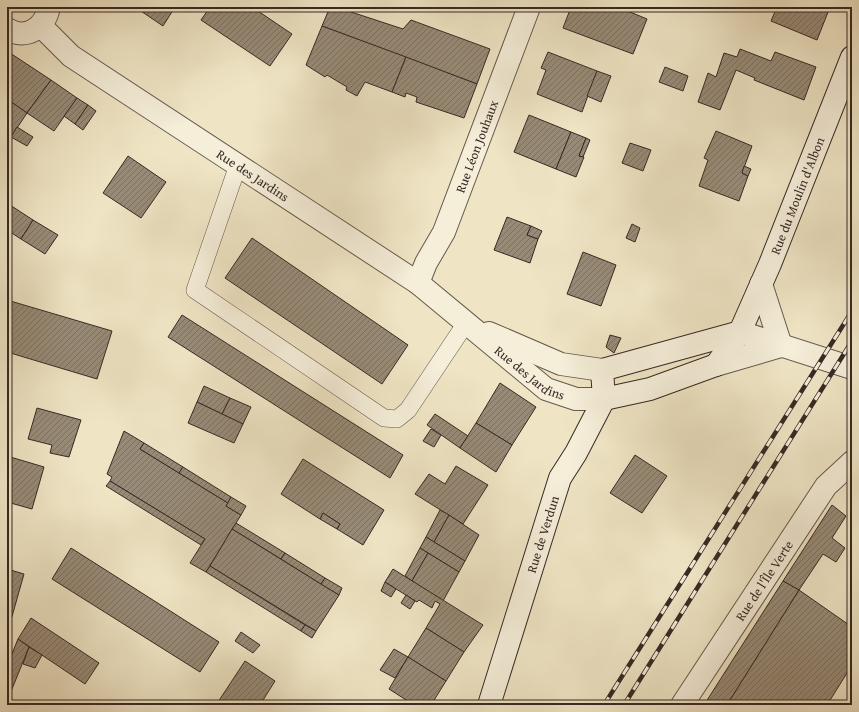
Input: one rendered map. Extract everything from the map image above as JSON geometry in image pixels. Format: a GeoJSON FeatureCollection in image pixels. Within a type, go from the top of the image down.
{"type":"FeatureCollection","features":[{"type":"Feature","properties":{"kind":"street","name":"Rue Léon Jouhaux"},"geometry":{"type":"LineString","coordinates":[[418,283],[426,263],[444,232],[529,7]]}},
{"type":"Feature","properties":{"kind":"street","name":"Rue des Jardins"},"geometry":{"type":"LineString","coordinates":[[45,16],[71,56],[418,283],[546,389],[576,398],[604,400]]}},
{"type":"Feature","properties":{"kind":"street"},"geometry":{"type":"LineString","coordinates":[[7,29],[11,32],[22,34],[32,32],[45,16]]}},
{"type":"Feature","properties":{"kind":"street","name":"Rue du Moulin d'Albon"},"geometry":{"type":"LineString","coordinates":[[716,365],[740,332],[761,284],[852,58]]}},
{"type":"Feature","properties":{"kind":"street"},"geometry":{"type":"LineString","coordinates":[[761,284],[780,346]]}},
{"type":"Feature","properties":{"kind":"street","name":"Rue des Jardins"},"geometry":{"type":"LineString","coordinates":[[466,323],[561,364],[602,370]]}},
{"type":"Feature","properties":{"kind":"street"},"geometry":{"type":"LineString","coordinates":[[780,346],[716,365],[650,389],[604,400],[602,370],[740,332],[852,368]]}},
{"type":"Feature","properties":{"kind":"street","name":"Rue de Verdun"},"geometry":{"type":"LineString","coordinates":[[490,705],[560,478],[576,453],[604,400]]}},
{"type":"Feature","properties":{"kind":"street","name":"Rue de l'Île Verte"},"geometry":{"type":"LineString","coordinates":[[682,705],[826,486],[852,462]]}},
{"type":"Feature","properties":{"kind":"lane"},"geometry":{"type":"LineString","coordinates":[[238,165],[194,290],[384,418],[397,419],[408,410],[466,323]]}},
{"type":"Feature","properties":{"kind":"building"},"geometry":{"type":"Polygon","coordinates":[[[135,7],[175,7],[163,26],[135,7]]]}},
{"type":"Feature","properties":{"kind":"building"},"geometry":{"type":"Polygon","coordinates":[[[210,7],[252,7],[292,34],[270,66],[201,20],[210,7]]]}},
{"type":"Feature","properties":{"kind":"building"},"geometry":{"type":"Polygon","coordinates":[[[330,7],[336,7],[403,29],[411,20],[490,49],[477,84],[322,26],[330,7]]]}},
{"type":"Feature","properties":{"kind":"building"},"geometry":{"type":"Polygon","coordinates":[[[571,7],[618,7],[647,19],[633,54],[563,28],[571,7]]]}},
{"type":"Feature","properties":{"kind":"building"},"geometry":{"type":"Polygon","coordinates":[[[777,7],[830,7],[817,40],[771,21],[777,7]]]}},
{"type":"Feature","properties":{"kind":"building"},"geometry":{"type":"Polygon","coordinates":[[[322,26],[406,57],[392,92],[365,82],[357,96],[346,90],[347,87],[327,75],[325,77],[306,65],[322,26]]]}},
{"type":"Feature","properties":{"kind":"building"},"geometry":{"type":"Polygon","coordinates":[[[740,49],[771,61],[775,52],[816,67],[804,100],[754,80],[755,78],[736,70],[720,110],[698,102],[708,73],[716,77],[724,53],[737,57],[740,49]]]}},
{"type":"Feature","properties":{"kind":"building"},"geometry":{"type":"Polygon","coordinates":[[[7,51],[51,80],[27,113],[7,99],[7,51]]]}},
{"type":"Feature","properties":{"kind":"building"},"geometry":{"type":"Polygon","coordinates":[[[548,52],[597,71],[582,112],[537,94],[546,70],[541,68],[548,52]]]}},
{"type":"Feature","properties":{"kind":"building"},"geometry":{"type":"Polygon","coordinates":[[[406,57],[477,84],[464,118],[416,102],[417,97],[406,93],[405,97],[392,92],[406,57]]]}},
{"type":"Feature","properties":{"kind":"building"},"geometry":{"type":"Polygon","coordinates":[[[665,67],[688,76],[683,91],[659,82],[665,67]]]}},
{"type":"Feature","properties":{"kind":"building"},"geometry":{"type":"Polygon","coordinates":[[[597,71],[611,76],[601,102],[587,96],[597,71]]]}},
{"type":"Feature","properties":{"kind":"building"},"geometry":{"type":"Polygon","coordinates":[[[51,80],[77,98],[54,131],[27,113],[51,80]]]}},
{"type":"Feature","properties":{"kind":"building"},"geometry":{"type":"Polygon","coordinates":[[[77,98],[88,105],[75,124],[64,116],[77,98]]]}},
{"type":"Feature","properties":{"kind":"building"},"geometry":{"type":"Polygon","coordinates":[[[7,99],[27,113],[11,137],[7,134],[7,99]]]}},
{"type":"Feature","properties":{"kind":"building"},"geometry":{"type":"Polygon","coordinates":[[[88,105],[96,111],[83,130],[75,124],[88,105]]]}},
{"type":"Feature","properties":{"kind":"building"},"geometry":{"type":"Polygon","coordinates":[[[529,115],[571,132],[556,169],[514,152],[529,115]]]}},
{"type":"Feature","properties":{"kind":"building"},"geometry":{"type":"Polygon","coordinates":[[[17,127],[33,137],[27,146],[11,137],[17,127]]]}},
{"type":"Feature","properties":{"kind":"building"},"geometry":{"type":"Polygon","coordinates":[[[716,131],[752,146],[742,173],[748,176],[739,201],[699,186],[708,160],[704,158],[716,131]]]}},
{"type":"Feature","properties":{"kind":"building"},"geometry":{"type":"Polygon","coordinates":[[[571,132],[586,138],[579,156],[584,157],[576,177],[556,169],[571,132]]]}},
{"type":"Feature","properties":{"kind":"building"},"geometry":{"type":"Polygon","coordinates":[[[586,138],[590,140],[583,157],[579,156],[586,138]]]}},
{"type":"Feature","properties":{"kind":"building"},"geometry":{"type":"Polygon","coordinates":[[[630,143],[651,150],[643,171],[622,163],[630,143]]]}},
{"type":"Feature","properties":{"kind":"building"},"geometry":{"type":"Polygon","coordinates":[[[128,156],[166,182],[141,218],[103,193],[128,156]]]}},
{"type":"Feature","properties":{"kind":"building"},"geometry":{"type":"Polygon","coordinates":[[[744,166],[751,169],[748,176],[742,173],[744,166]]]}},
{"type":"Feature","properties":{"kind":"building"},"geometry":{"type":"Polygon","coordinates":[[[7,203],[33,220],[21,239],[7,230],[7,203]]]}},
{"type":"Feature","properties":{"kind":"building"},"geometry":{"type":"Polygon","coordinates":[[[507,217],[531,226],[527,235],[538,239],[530,263],[494,250],[507,217]]]}},
{"type":"Feature","properties":{"kind":"building"},"geometry":{"type":"Polygon","coordinates":[[[33,220],[58,235],[45,254],[21,239],[33,220]]]}},
{"type":"Feature","properties":{"kind":"building"},"geometry":{"type":"Polygon","coordinates":[[[632,224],[640,228],[635,242],[626,238],[632,224]]]}},
{"type":"Feature","properties":{"kind":"building"},"geometry":{"type":"Polygon","coordinates":[[[531,226],[542,231],[538,239],[527,235],[531,226]]]}},
{"type":"Feature","properties":{"kind":"building"},"geometry":{"type":"Polygon","coordinates":[[[252,238],[408,345],[382,384],[225,278],[252,238]]]}},
{"type":"Feature","properties":{"kind":"building"},"geometry":{"type":"Polygon","coordinates":[[[583,252],[616,265],[601,306],[567,294],[583,252]]]}},
{"type":"Feature","properties":{"kind":"building"},"geometry":{"type":"Polygon","coordinates":[[[7,300],[112,331],[97,379],[7,352],[7,300]]]}},
{"type":"Feature","properties":{"kind":"building"},"geometry":{"type":"Polygon","coordinates":[[[182,315],[403,455],[390,478],[168,337],[182,315]]]}},
{"type":"Feature","properties":{"kind":"building"},"geometry":{"type":"Polygon","coordinates":[[[610,335],[621,338],[614,353],[606,347],[610,335]]]}},
{"type":"Feature","properties":{"kind":"building"},"geometry":{"type":"Polygon","coordinates":[[[500,383],[536,407],[512,445],[476,423],[500,383]]]}},
{"type":"Feature","properties":{"kind":"building"},"geometry":{"type":"Polygon","coordinates":[[[204,386],[230,398],[222,414],[197,402],[204,386]]]}},
{"type":"Feature","properties":{"kind":"building"},"geometry":{"type":"Polygon","coordinates":[[[230,398],[251,407],[243,424],[222,414],[230,398]]]}},
{"type":"Feature","properties":{"kind":"building"},"geometry":{"type":"Polygon","coordinates":[[[197,402],[243,424],[234,443],[188,423],[197,402]]]}},
{"type":"Feature","properties":{"kind":"building"},"geometry":{"type":"Polygon","coordinates":[[[37,408],[81,420],[69,457],[50,453],[52,445],[28,439],[37,408]]]}},
{"type":"Feature","properties":{"kind":"building"},"geometry":{"type":"Polygon","coordinates":[[[435,414],[468,436],[460,448],[427,425],[435,414]]]}},
{"type":"Feature","properties":{"kind":"building"},"geometry":{"type":"Polygon","coordinates":[[[476,423],[512,445],[496,472],[460,448],[476,423]]]}},
{"type":"Feature","properties":{"kind":"building"},"geometry":{"type":"Polygon","coordinates":[[[431,429],[441,435],[434,447],[423,441],[431,429]]]}},
{"type":"Feature","properties":{"kind":"building"},"geometry":{"type":"Polygon","coordinates":[[[124,431],[144,443],[140,449],[228,503],[226,506],[241,515],[206,572],[190,563],[205,539],[110,481],[112,477],[107,474],[124,431]]]}},
{"type":"Feature","properties":{"kind":"building"},"geometry":{"type":"Polygon","coordinates":[[[144,443],[183,467],[179,473],[140,449],[144,443]]]}},
{"type":"Feature","properties":{"kind":"building"},"geometry":{"type":"Polygon","coordinates":[[[635,455],[667,476],[642,513],[610,493],[635,455]]]}},
{"type":"Feature","properties":{"kind":"building"},"geometry":{"type":"Polygon","coordinates":[[[7,456],[44,467],[32,509],[7,502],[7,456]]]}},
{"type":"Feature","properties":{"kind":"building"},"geometry":{"type":"Polygon","coordinates":[[[303,459],[384,510],[363,545],[337,529],[340,524],[323,513],[320,519],[281,494],[303,459]]]}},
{"type":"Feature","properties":{"kind":"building"},"geometry":{"type":"Polygon","coordinates":[[[456,466],[488,485],[463,524],[415,494],[429,474],[445,484],[456,466]]]}},
{"type":"Feature","properties":{"kind":"building"},"geometry":{"type":"Polygon","coordinates":[[[183,467],[231,497],[228,503],[179,473],[183,467]]]}},
{"type":"Feature","properties":{"kind":"building"},"geometry":{"type":"Polygon","coordinates":[[[110,481],[205,539],[201,545],[106,486],[110,481]]]}},
{"type":"Feature","properties":{"kind":"building"},"geometry":{"type":"Polygon","coordinates":[[[231,497],[246,506],[241,515],[226,506],[231,497]]]}},
{"type":"Feature","properties":{"kind":"building"},"geometry":{"type":"Polygon","coordinates":[[[832,505],[846,516],[832,538],[845,548],[836,562],[823,554],[799,590],[783,581],[832,505]]]}},
{"type":"Feature","properties":{"kind":"building"},"geometry":{"type":"Polygon","coordinates":[[[440,510],[449,515],[434,542],[426,537],[440,510]]]}},
{"type":"Feature","properties":{"kind":"building"},"geometry":{"type":"Polygon","coordinates":[[[323,513],[340,524],[337,529],[320,519],[323,513]]]}},
{"type":"Feature","properties":{"kind":"building"},"geometry":{"type":"Polygon","coordinates":[[[449,515],[479,535],[465,561],[434,542],[449,515]]]}},
{"type":"Feature","properties":{"kind":"building"},"geometry":{"type":"Polygon","coordinates":[[[236,523],[285,553],[281,559],[232,529],[236,523]]]}},
{"type":"Feature","properties":{"kind":"building"},"geometry":{"type":"Polygon","coordinates":[[[232,529],[339,595],[316,631],[210,566],[232,529]]]}},
{"type":"Feature","properties":{"kind":"building"},"geometry":{"type":"Polygon","coordinates":[[[426,537],[465,561],[459,572],[420,548],[426,537]]]}},
{"type":"Feature","properties":{"kind":"building"},"geometry":{"type":"Polygon","coordinates":[[[71,548],[219,642],[200,672],[52,579],[71,548]]]}},
{"type":"Feature","properties":{"kind":"building"},"geometry":{"type":"Polygon","coordinates":[[[420,548],[428,553],[412,581],[405,576],[420,548]]]}},
{"type":"Feature","properties":{"kind":"building"},"geometry":{"type":"Polygon","coordinates":[[[285,553],[325,578],[321,584],[281,559],[285,553]]]}},
{"type":"Feature","properties":{"kind":"building"},"geometry":{"type":"Polygon","coordinates":[[[428,553],[459,572],[443,601],[412,581],[428,553]]]}},
{"type":"Feature","properties":{"kind":"building"},"geometry":{"type":"Polygon","coordinates":[[[210,566],[305,625],[301,631],[206,572],[210,566]]]}},
{"type":"Feature","properties":{"kind":"building"},"geometry":{"type":"Polygon","coordinates":[[[7,569],[24,574],[11,620],[7,619],[7,569]]]}},
{"type":"Feature","properties":{"kind":"building"},"geometry":{"type":"Polygon","coordinates":[[[393,569],[483,625],[464,652],[426,628],[440,604],[435,601],[432,608],[419,600],[417,602],[385,582],[393,569]]]}},
{"type":"Feature","properties":{"kind":"building"},"geometry":{"type":"Polygon","coordinates":[[[325,578],[342,588],[339,595],[321,584],[325,578]]]}},
{"type":"Feature","properties":{"kind":"building"},"geometry":{"type":"Polygon","coordinates":[[[783,581],[799,590],[727,705],[704,705],[783,581]]]}},
{"type":"Feature","properties":{"kind":"building"},"geometry":{"type":"Polygon","coordinates":[[[385,582],[396,589],[391,597],[381,591],[385,582]]]}},
{"type":"Feature","properties":{"kind":"building"},"geometry":{"type":"Polygon","coordinates":[[[799,590],[852,627],[852,665],[827,705],[727,705],[799,590]]]}},
{"type":"Feature","properties":{"kind":"building"},"geometry":{"type":"Polygon","coordinates":[[[406,595],[415,601],[410,609],[401,603],[406,595]]]}},
{"type":"Feature","properties":{"kind":"building"},"geometry":{"type":"Polygon","coordinates":[[[31,618],[99,663],[85,684],[18,639],[31,618]]]}},
{"type":"Feature","properties":{"kind":"building"},"geometry":{"type":"Polygon","coordinates":[[[305,625],[316,631],[312,638],[301,631],[305,625]]]}},
{"type":"Feature","properties":{"kind":"building"},"geometry":{"type":"Polygon","coordinates":[[[426,628],[464,652],[446,681],[408,657],[426,628]]]}},
{"type":"Feature","properties":{"kind":"building"},"geometry":{"type":"Polygon","coordinates":[[[241,632],[260,645],[253,653],[235,641],[241,632]]]}},
{"type":"Feature","properties":{"kind":"building"},"geometry":{"type":"Polygon","coordinates":[[[18,639],[29,647],[12,689],[7,686],[7,666],[18,639]]]}},
{"type":"Feature","properties":{"kind":"building"},"geometry":{"type":"Polygon","coordinates":[[[29,647],[42,655],[35,668],[23,664],[29,647]]]}},
{"type":"Feature","properties":{"kind":"building"},"geometry":{"type":"Polygon","coordinates":[[[394,649],[408,657],[395,678],[380,670],[394,649]]]}},
{"type":"Feature","properties":{"kind":"building"},"geometry":{"type":"Polygon","coordinates":[[[408,657],[446,681],[431,705],[414,705],[389,689],[408,657]]]}},
{"type":"Feature","properties":{"kind":"building"},"geometry":{"type":"Polygon","coordinates":[[[245,661],[275,681],[260,705],[216,705],[245,661]]]}},
{"type":"Feature","properties":{"kind":"building"},"geometry":{"type":"Polygon","coordinates":[[[7,688],[12,689],[7,704],[7,688]]]}},
{"type":"Feature","properties":{"kind":"railway"},"geometry":{"type":"LineString","coordinates":[[604,705],[852,311]]}},
{"type":"Feature","properties":{"kind":"railway"},"geometry":{"type":"LineString","coordinates":[[624,705],[852,341]]}}]}
